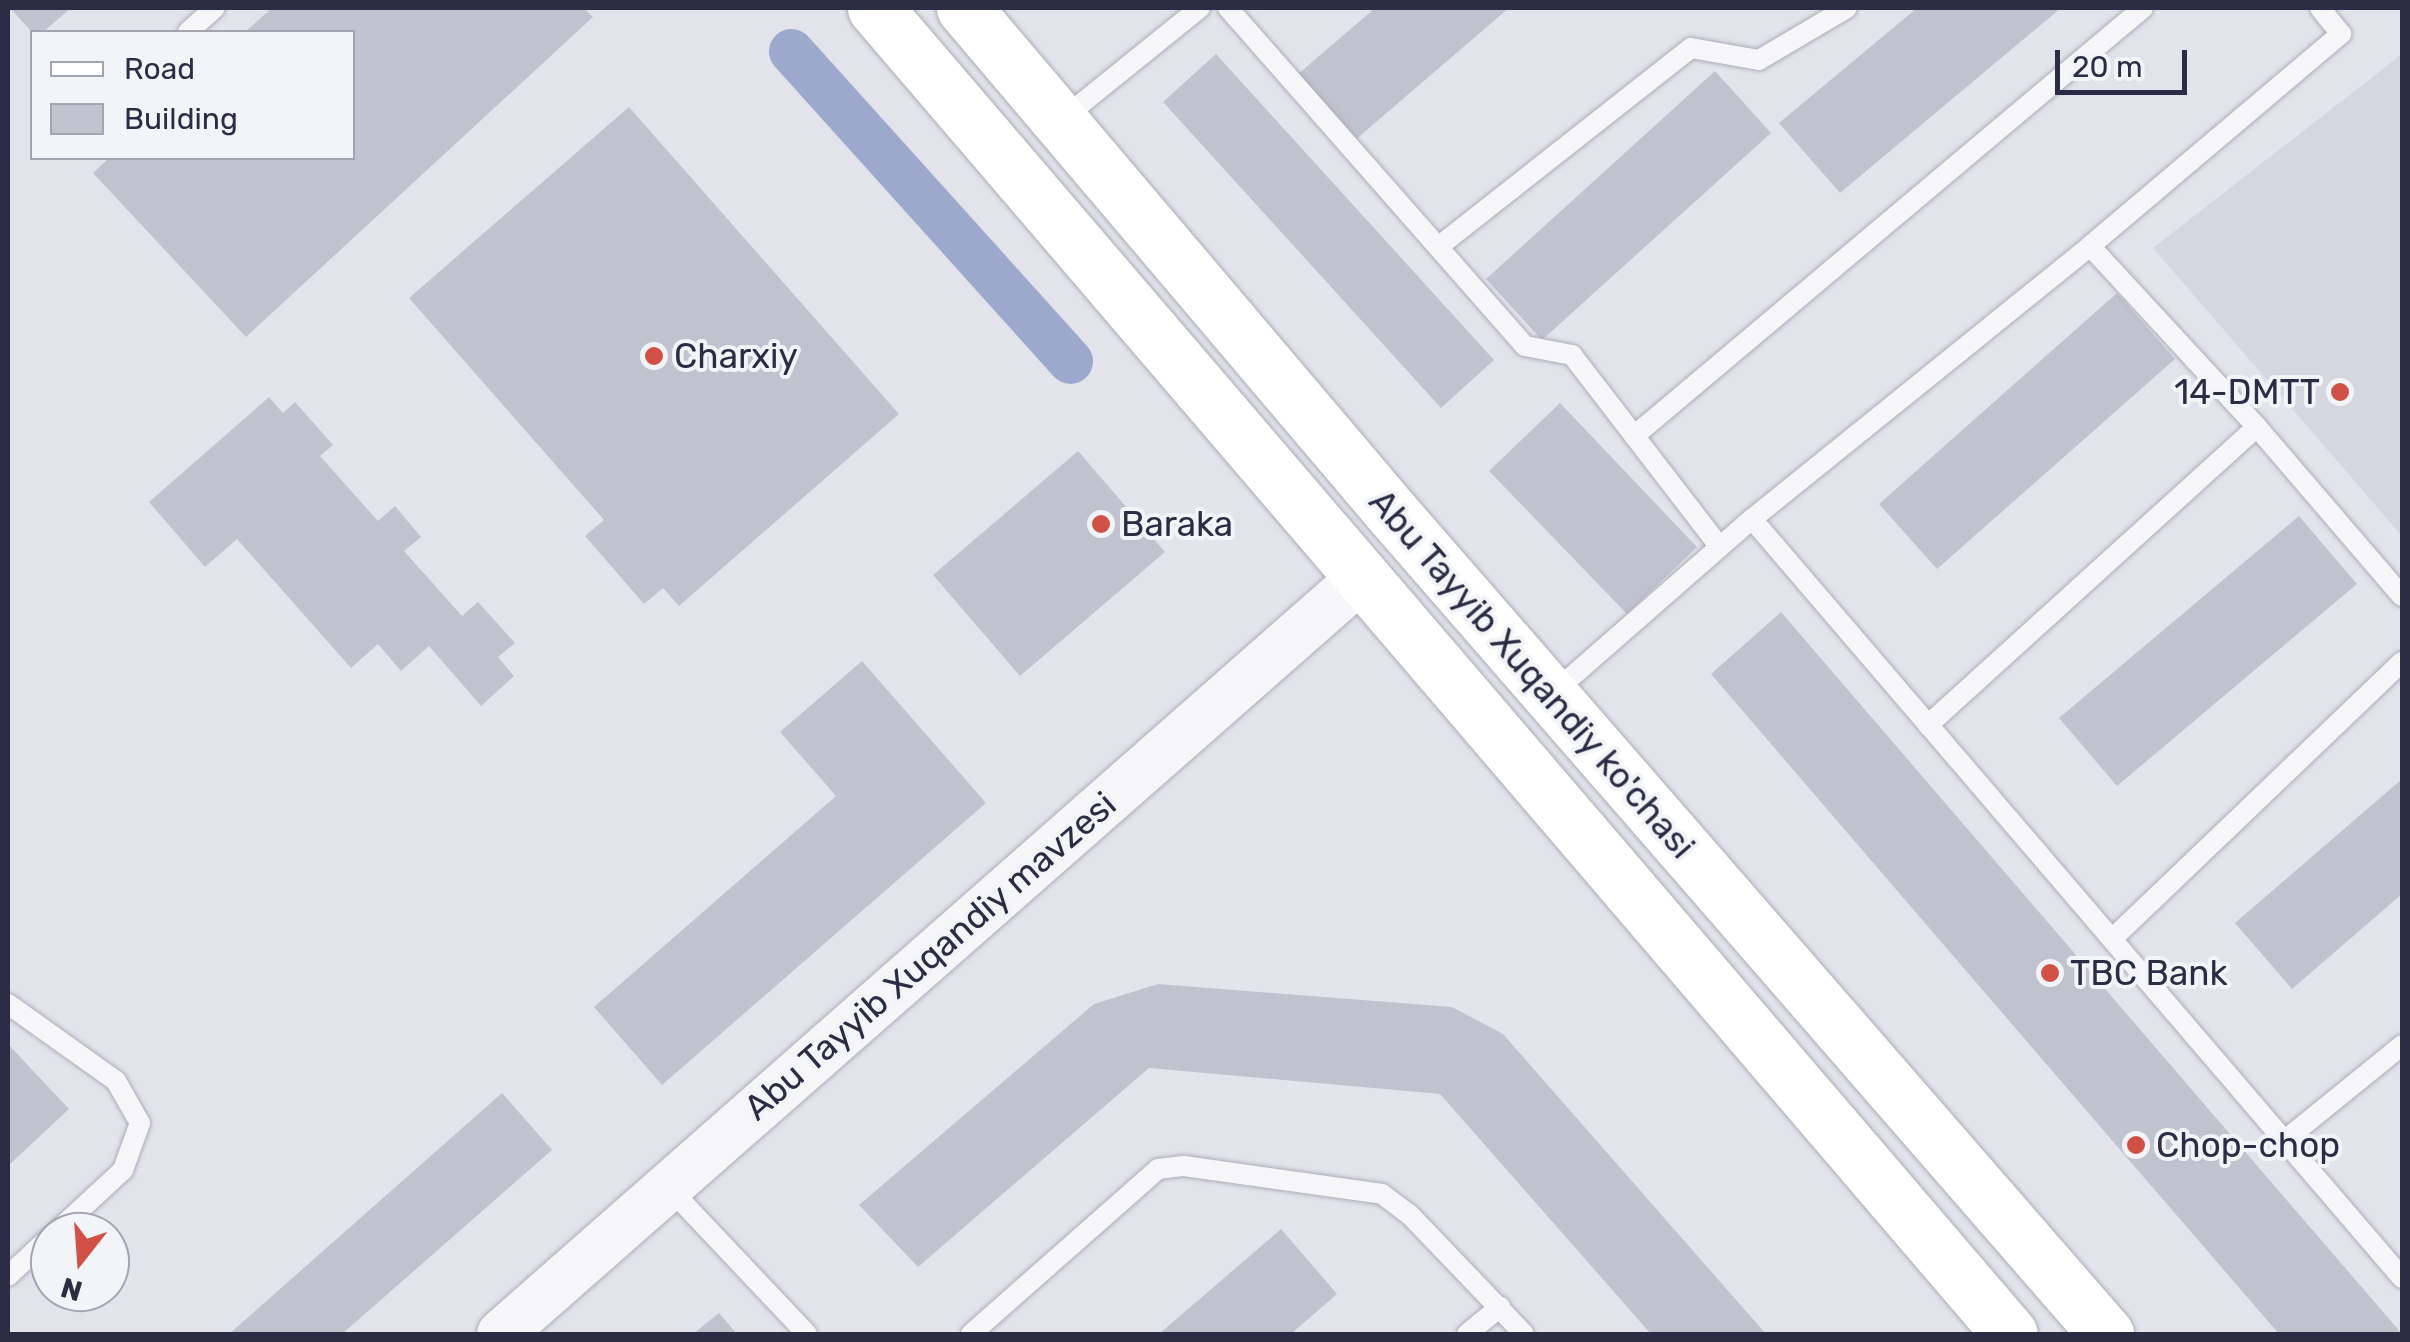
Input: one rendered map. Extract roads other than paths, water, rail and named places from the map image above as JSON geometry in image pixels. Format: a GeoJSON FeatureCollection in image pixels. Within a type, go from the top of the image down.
{"type":"FeatureCollection","features":[{"type":"Feature","properties":{"kind":"main road"},"geometry":{"type":"LineString","coordinates":[[875,8],[1360,580],[2010,1334]]}},
{"type":"Feature","properties":{"kind":"main road","name":"Abu Tayyib Xuqandiy ko'chasi"},"geometry":{"type":"LineString","coordinates":[[964,8],[1550,696],[2106,1334]]}},
{"type":"Feature","properties":{"kind":"street","name":"Abu Tayyib Xuqandiy mavzesi"},"geometry":{"type":"LineString","coordinates":[[501,1334],[1360,580]]}},
{"type":"Feature","properties":{"kind":"lane"},"geometry":{"type":"LineString","coordinates":[[190,30],[215,8]]}},
{"type":"Feature","properties":{"kind":"lane"},"geometry":{"type":"LineString","coordinates":[[1060,121],[1200,8]]}},
{"type":"Feature","properties":{"kind":"lane"},"geometry":{"type":"LineString","coordinates":[[1228,8],[1526,346],[1572,355],[1720,547]]}},
{"type":"Feature","properties":{"kind":"lane"},"geometry":{"type":"LineString","coordinates":[[1438,247],[1690,48],[1759,60],[1847,8]]}},
{"type":"Feature","properties":{"kind":"lane"},"geometry":{"type":"LineString","coordinates":[[1634,436],[2143,8]]}},
{"type":"Feature","properties":{"kind":"lane"},"geometry":{"type":"LineString","coordinates":[[1550,696],[1752,519],[2090,246],[2341,34],[2320,8]]}},
{"type":"Feature","properties":{"kind":"lane"},"geometry":{"type":"LineString","coordinates":[[2090,246],[2257,426],[2402,596]]}},
{"type":"Feature","properties":{"kind":"lane"},"geometry":{"type":"LineString","coordinates":[[1928,725],[2257,426]]}},
{"type":"Feature","properties":{"kind":"lane"},"geometry":{"type":"LineString","coordinates":[[1752,519],[2402,1278]]}},
{"type":"Feature","properties":{"kind":"lane"},"geometry":{"type":"LineString","coordinates":[[2112,940],[2402,662]]}},
{"type":"Feature","properties":{"kind":"lane"},"geometry":{"type":"LineString","coordinates":[[8,1004],[116,1081],[140,1123],[123,1170],[78,1212]]}},
{"type":"Feature","properties":{"kind":"lane"},"geometry":{"type":"LineString","coordinates":[[2284,1140],[2402,1046]]}},
{"type":"Feature","properties":{"kind":"lane"},"geometry":{"type":"LineString","coordinates":[[971,1334],[1158,1169],[1184,1166],[1382,1194],[1409,1214],[1524,1334]]}},
{"type":"Feature","properties":{"kind":"lane"},"geometry":{"type":"LineString","coordinates":[[666,1186],[807,1334]]}},
{"type":"Feature","properties":{"kind":"lane"},"geometry":{"type":"LineString","coordinates":[[8,1276],[30,1256]]}},
{"type":"Feature","properties":{"kind":"lane"},"geometry":{"type":"LineString","coordinates":[[1467,1334],[1500,1306]]}},
{"type":"Feature","properties":{"kind":"waterway"},"geometry":{"type":"LineString","coordinates":[[791,51],[1070,361]]}},
{"type":"Feature","properties":{"kind":"place","name":"Charxiy"},"geometry":{"type":"Point","coordinates":[654,356]}},
{"type":"Feature","properties":{"kind":"place","name":"14-DMTT"},"geometry":{"type":"Point","coordinates":[2340,392]}},
{"type":"Feature","properties":{"kind":"place","name":"Baraka"},"geometry":{"type":"Point","coordinates":[1101,524]}},
{"type":"Feature","properties":{"kind":"place","name":"TBC Bank"},"geometry":{"type":"Point","coordinates":[2050,973]}},
{"type":"Feature","properties":{"kind":"place","name":"Chop-chop"},"geometry":{"type":"Point","coordinates":[2136,1145]}}]}
